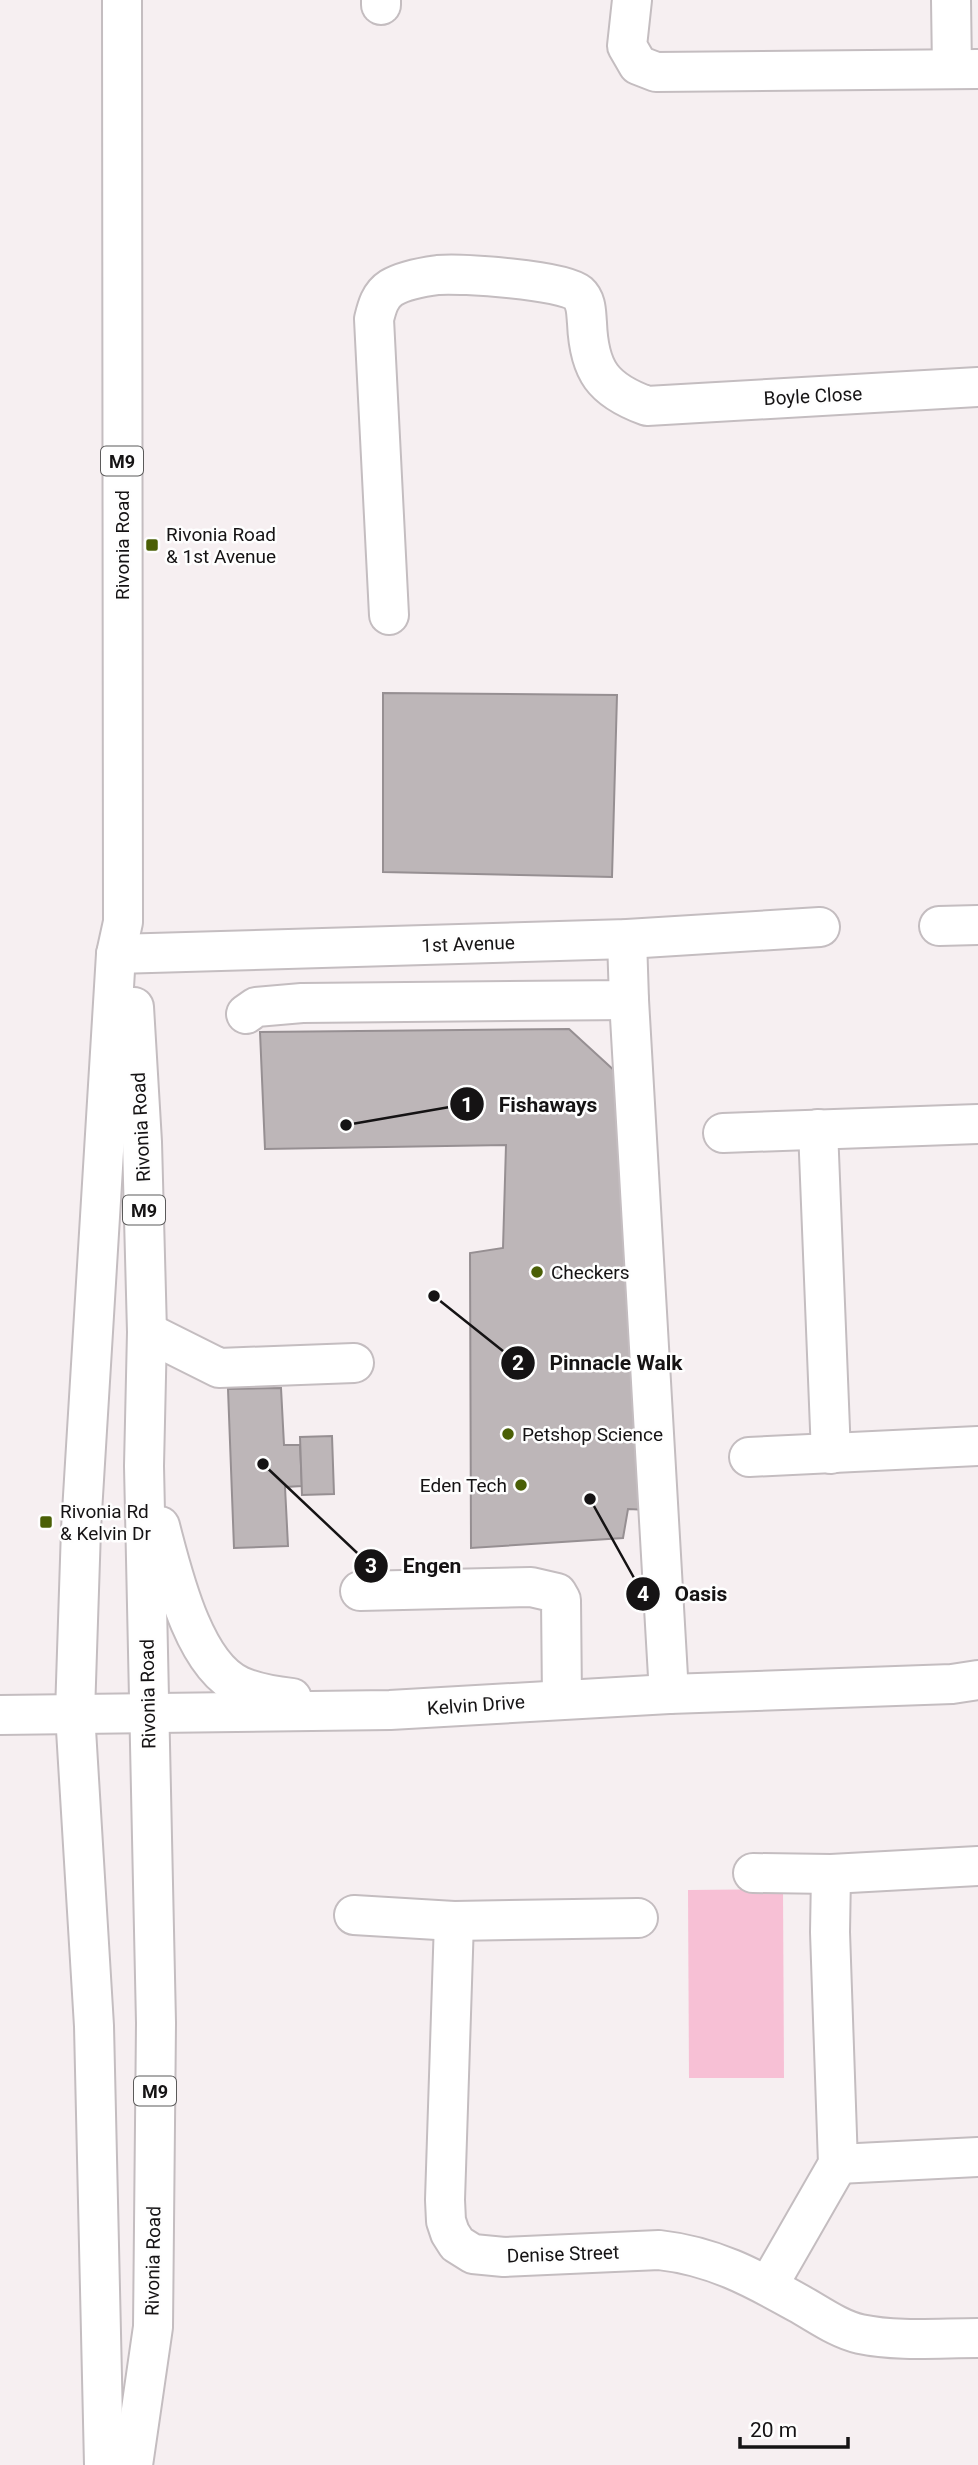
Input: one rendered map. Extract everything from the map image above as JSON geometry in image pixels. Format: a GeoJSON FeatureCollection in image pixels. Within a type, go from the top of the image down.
{"type":"FeatureCollection","features":[{"type":"Feature","properties":{"kind":"main road","name":"Rivonia Road"},"geometry":{"type":"LineString","coordinates":[[104,2465],[94,2026],[75,1713],[81,1529],[123,944],[122,0]]}},
{"type":"Feature","properties":{"kind":"main road"},"geometry":{"type":"LineString","coordinates":[[632,0],[627,46],[638,65],[656,72],[965,69],[951,0]]}},
{"type":"Feature","properties":{"kind":"main road","name":"Boyle Close"},"geometry":{"type":"LineString","coordinates":[[389,615],[374,330],[377,306],[382,296],[402,283],[439,275],[541,281],[567,286],[583,298],[587,342],[601,378],[613,391],[647,405],[978,387]]}},
{"type":"Feature","properties":{"kind":"main road"},"geometry":{"type":"LineString","coordinates":[[939,926],[978,925]]}},
{"type":"Feature","properties":{"kind":"main road","name":"1st Avenue"},"geometry":{"type":"LineString","coordinates":[[123,944],[627,939],[820,927]]}},
{"type":"Feature","properties":{"kind":"main road"},"geometry":{"type":"LineString","coordinates":[[627,939],[670,1693]]}},
{"type":"Feature","properties":{"kind":"main road","name":"Rivonia Road"},"geometry":{"type":"LineString","coordinates":[[123,944],[142,1142],[147,1332],[144,1466],[156,2023],[153,2327],[133,2465]]}},
{"type":"Feature","properties":{"kind":"main road"},"geometry":{"type":"LineString","coordinates":[[246,1014],[256,1007],[302,1003],[629,1000]]}},
{"type":"Feature","properties":{"kind":"main road"},"geometry":{"type":"LineString","coordinates":[[723,1133],[978,1124]]}},
{"type":"Feature","properties":{"kind":"main road"},"geometry":{"type":"LineString","coordinates":[[818,1129],[831,1454]]}},
{"type":"Feature","properties":{"kind":"main road"},"geometry":{"type":"LineString","coordinates":[[147,1332],[219,1368],[354,1363]]}},
{"type":"Feature","properties":{"kind":"main road"},"geometry":{"type":"LineString","coordinates":[[748,1457],[978,1446]]}},
{"type":"Feature","properties":{"kind":"main road"},"geometry":{"type":"LineString","coordinates":[[144,1466],[178,1595],[204,1648],[220,1671],[238,1685],[271,1696],[390,1710]]}},
{"type":"Feature","properties":{"kind":"main road"},"geometry":{"type":"LineString","coordinates":[[360,1591],[531,1587],[557,1593],[561,1600],[562,1699]]}},
{"type":"Feature","properties":{"kind":"main road","name":"Kelvin Drive"},"geometry":{"type":"LineString","coordinates":[[0,1715],[390,1710],[670,1693],[969,1684]]}},
{"type":"Feature","properties":{"kind":"main road"},"geometry":{"type":"LineString","coordinates":[[753,1873],[831,1874],[978,1866]]}},
{"type":"Feature","properties":{"kind":"main road"},"geometry":{"type":"LineString","coordinates":[[768,2286],[838,2164],[830,1932],[831,1874]]}},
{"type":"Feature","properties":{"kind":"main road"},"geometry":{"type":"LineString","coordinates":[[354,1915],[454,1921],[638,1918]]}},
{"type":"Feature","properties":{"kind":"main road","name":"Denise Street"},"geometry":{"type":"LineString","coordinates":[[454,1921],[445,2200],[446,2221],[457,2244],[473,2254],[504,2257],[659,2250],[678,2252],[733,2268],[838,2326],[859,2333],[901,2339],[978,2338]]}},
{"type":"Feature","properties":{"kind":"main road"},"geometry":{"type":"LineString","coordinates":[[838,2164],[978,2157]]}},
{"type":"Feature","properties":{"kind":"shaded area"},"geometry":{"type":"Polygon","coordinates":[[[783,1889],[784,2078],[689,2078],[688,1890],[783,1889]]]}},
{"type":"Feature","properties":{"kind":"building"},"geometry":{"type":"Polygon","coordinates":[[[383,693],[617,695],[612,877],[383,872],[383,693]]]}},
{"type":"Feature","properties":{"kind":"building"},"geometry":{"type":"Polygon","coordinates":[[[569,1029],[629,1084],[648,1510],[628,1509],[623,1538],[471,1548],[470,1253],[503,1248],[506,1145],[265,1149],[260,1032],[569,1029]]]}},
{"type":"Feature","properties":{"kind":"building"},"geometry":{"type":"Polygon","coordinates":[[[281,1388],[284,1445],[300,1445],[302,1486],[285,1487],[288,1546],[234,1548],[228,1389],[281,1388]]]}},
{"type":"Feature","properties":{"kind":"building"},"geometry":{"type":"Polygon","coordinates":[[[332,1436],[334,1494],[302,1495],[300,1437],[332,1436]]]}},
{"type":"Feature","properties":{"kind":"place","name":"Rivonia Road & 1st Avenue"},"geometry":{"type":"Point","coordinates":[152,545]}},
{"type":"Feature","properties":{"kind":"place","name":"Fishaways"},"geometry":{"type":"Point","coordinates":[346,1125]}},
{"type":"Feature","properties":{"kind":"place","name":"Checkers"},"geometry":{"type":"Point","coordinates":[537,1272]}},
{"type":"Feature","properties":{"kind":"place","name":"Pinnacle Walk"},"geometry":{"type":"Point","coordinates":[434,1296]}},
{"type":"Feature","properties":{"kind":"place","name":"Petshop Science"},"geometry":{"type":"Point","coordinates":[508,1434]}},
{"type":"Feature","properties":{"kind":"place","name":"Engen"},"geometry":{"type":"Point","coordinates":[263,1464]}},
{"type":"Feature","properties":{"kind":"place","name":"Eden Tech"},"geometry":{"type":"Point","coordinates":[521,1485]}},
{"type":"Feature","properties":{"kind":"place","name":"Oasis"},"geometry":{"type":"Point","coordinates":[590,1499]}},
{"type":"Feature","properties":{"kind":"place","name":"Rivonia Rd & Kelvin Dr"},"geometry":{"type":"Point","coordinates":[46,1522]}}]}
